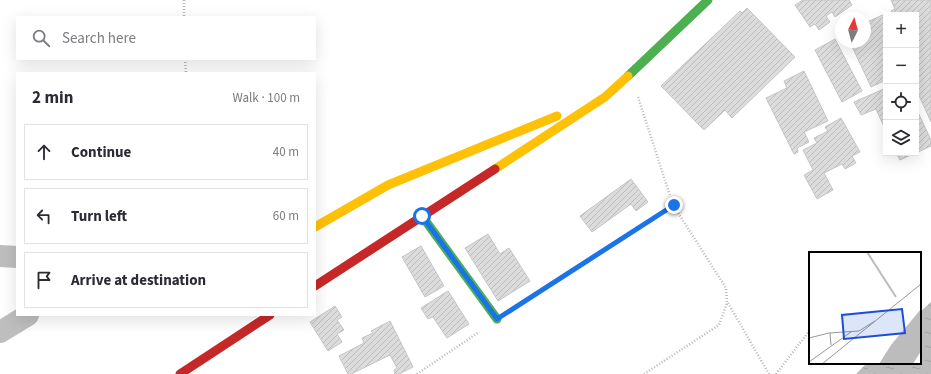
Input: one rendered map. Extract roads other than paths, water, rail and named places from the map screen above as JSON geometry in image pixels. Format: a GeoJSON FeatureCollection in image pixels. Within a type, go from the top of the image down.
{"type":"FeatureCollection","features":[{"type":"Feature","properties":{"kind":"street"},"geometry":{"type":"LineString","coordinates":[[316,285],[605,97],[668,36],[708,0]]}},
{"type":"Feature","properties":{"kind":"street"},"geometry":{"type":"LineString","coordinates":[[316,226],[388,185],[605,97]]}},
{"type":"Feature","properties":{"kind":"street"},"geometry":{"type":"LineString","coordinates":[[422,216],[497,319]]}},
{"type":"Feature","properties":{"kind":"street"},"geometry":{"type":"LineString","coordinates":[[0,256],[16,257]]}},
{"type":"Feature","properties":{"kind":"street"},"geometry":{"type":"LineString","coordinates":[[0,332],[26,316]]}},
{"type":"Feature","properties":{"kind":"street"},"geometry":{"type":"LineString","coordinates":[[180,374],[268,316]]}},
{"type":"Feature","properties":{"kind":"water"},"geometry":{"type":"Polygon","coordinates":[[[931,302],[931,374],[856,374],[866,364],[921,364],[921,311],[931,302]]]}}]}
